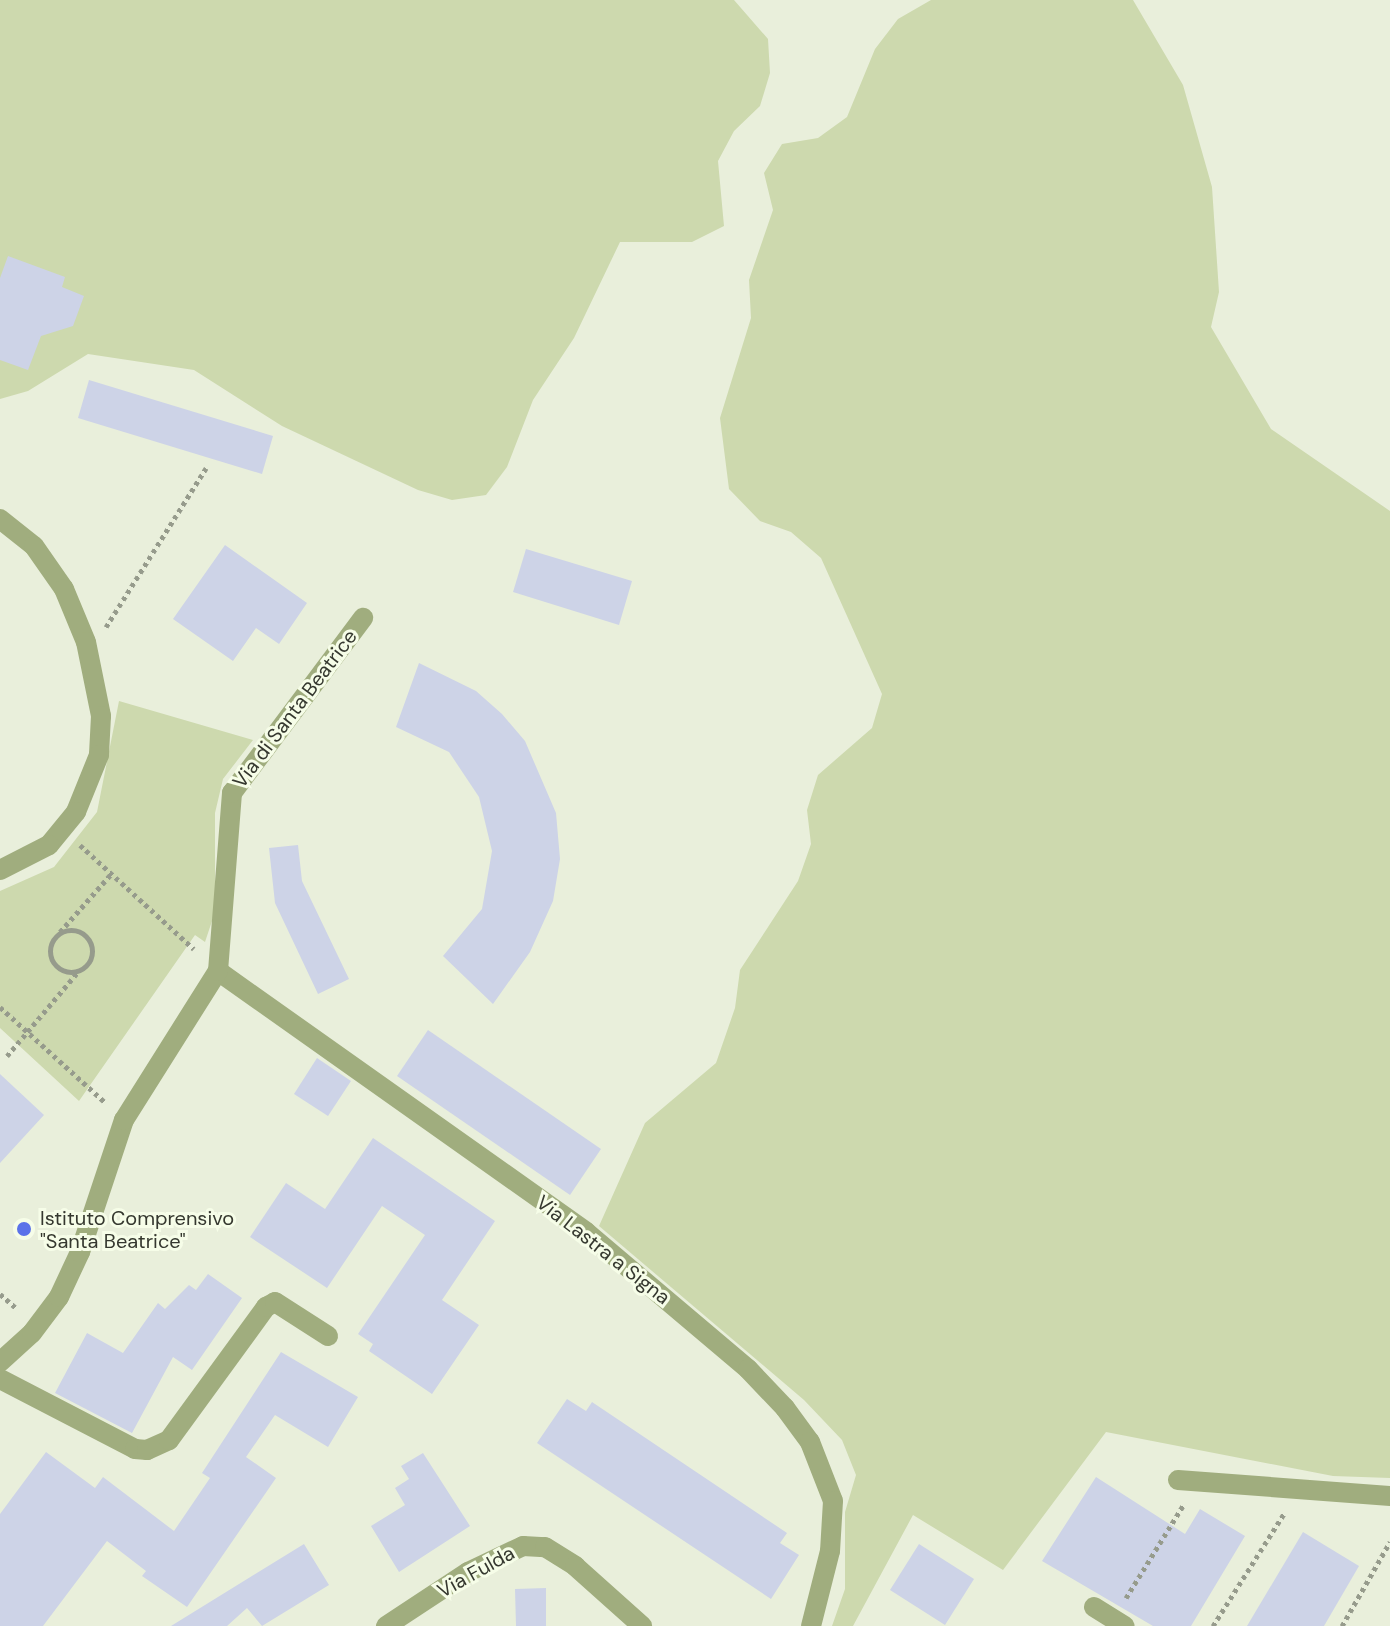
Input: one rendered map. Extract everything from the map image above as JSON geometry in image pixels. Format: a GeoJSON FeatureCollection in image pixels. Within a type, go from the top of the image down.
{"type":"FeatureCollection","features":[{"type":"Feature","properties":{"kind":"street"},"geometry":{"type":"LineString","coordinates":[[0,519],[22,534],[55,573],[90,654],[101,716],[99,755],[87,790],[63,830],[33,857],[0,870]]}},
{"type":"Feature","properties":{"kind":"street","name":"Via di Santa Beatrice"},"geometry":{"type":"LineString","coordinates":[[0,1362],[32,1333],[59,1297],[80,1252],[124,1120],[218,971],[232,793],[363,618]]}},
{"type":"Feature","properties":{"kind":"street","name":"Via Lastra a Signa"},"geometry":{"type":"LineString","coordinates":[[218,971],[586,1232],[748,1369],[810,1442],[828,1480],[834,1526],[811,1626]]}},
{"type":"Feature","properties":{"kind":"street"},"geometry":{"type":"LineString","coordinates":[[0,1379],[135,1449],[147,1450],[169,1440],[266,1307],[275,1302],[328,1336]]}},
{"type":"Feature","properties":{"kind":"street"},"geometry":{"type":"LineString","coordinates":[[1188,1481],[1390,1496]]}},
{"type":"Feature","properties":{"kind":"street","name":"Via Fulda"},"geometry":{"type":"LineString","coordinates":[[386,1626],[468,1572],[523,1546],[545,1547],[575,1566],[642,1626]]}},
{"type":"Feature","properties":{"kind":"street"},"geometry":{"type":"LineString","coordinates":[[1094,1607],[1119,1622]]}},
{"type":"Feature","properties":{"kind":"path"},"geometry":{"type":"LineString","coordinates":[[90,654],[206,468]]}},
{"type":"Feature","properties":{"kind":"path"},"geometry":{"type":"LineString","coordinates":[[63,830],[218,971]]}},
{"type":"Feature","properties":{"kind":"path"},"geometry":{"type":"LineString","coordinates":[[79,971],[59,969],[50,958],[51,943],[112,873]]}},
{"type":"Feature","properties":{"kind":"path"},"geometry":{"type":"LineString","coordinates":[[7,1056],[92,956],[91,942],[74,930],[60,932]]}},
{"type":"Feature","properties":{"kind":"path"},"geometry":{"type":"LineString","coordinates":[[0,1007],[124,1120]]}},
{"type":"Feature","properties":{"kind":"path"},"geometry":{"type":"LineString","coordinates":[[0,1294],[17,1309]]}},
{"type":"Feature","properties":{"kind":"path"},"geometry":{"type":"LineString","coordinates":[[1119,1622],[1188,1481]]}},
{"type":"Feature","properties":{"kind":"path"},"geometry":{"type":"LineString","coordinates":[[1213,1626],[1300,1489]]}},
{"type":"Feature","properties":{"kind":"path"},"geometry":{"type":"LineString","coordinates":[[1342,1626],[1390,1542]]}},
{"type":"Feature","properties":{"kind":"green space"},"geometry":{"type":"Polygon","coordinates":[[[0,0],[734,0],[768,39],[770,73],[760,106],[734,131],[718,161],[724,226],[692,242],[620,242],[574,338],[533,400],[507,467],[486,495],[452,500],[418,490],[282,426],[194,370],[88,354],[28,391],[0,399],[0,0]]]}},
{"type":"Feature","properties":{"kind":"green space"},"geometry":{"type":"Polygon","coordinates":[[[931,0],[1133,0],[1183,85],[1212,187],[1219,292],[1211,327],[1271,429],[1390,511],[1390,1478],[1333,1476],[1106,1432],[1003,1570],[913,1515],[853,1626],[832,1626],[845,1589],[845,1512],[856,1475],[842,1440],[804,1400],[599,1226],[645,1123],[716,1063],[735,1008],[740,970],[798,881],[811,844],[807,810],[818,775],[872,728],[882,694],[821,558],[791,532],[760,521],[729,489],[720,418],[751,318],[749,280],[773,210],[764,173],[782,144],[818,138],[847,117],[875,49],[898,19],[931,0]]]}},
{"type":"Feature","properties":{"kind":"green space"},"geometry":{"type":"Polygon","coordinates":[[[119,701],[253,740],[223,779],[215,813],[215,912],[205,942],[195,935],[79,1101],[0,1028],[0,891],[54,867],[97,812],[119,701]]]}},
{"type":"Feature","properties":{"kind":"building"},"geometry":{"type":"Polygon","coordinates":[[[8,256],[65,277],[62,287],[84,296],[73,326],[41,336],[28,370],[0,360],[0,278],[8,256]]]}},
{"type":"Feature","properties":{"kind":"building"},"geometry":{"type":"Polygon","coordinates":[[[89,380],[273,436],[262,474],[78,418],[89,380]]]}},
{"type":"Feature","properties":{"kind":"building"},"geometry":{"type":"Polygon","coordinates":[[[225,545],[307,603],[279,644],[256,628],[233,661],[173,619],[225,545]]]}},
{"type":"Feature","properties":{"kind":"building"},"geometry":{"type":"Polygon","coordinates":[[[526,549],[632,581],[619,625],[513,592],[526,549]]]}},
{"type":"Feature","properties":{"kind":"building"},"geometry":{"type":"Polygon","coordinates":[[[419,663],[476,691],[502,714],[525,741],[556,813],[560,859],[553,901],[530,952],[493,1004],[443,956],[482,909],[492,851],[479,797],[449,752],[396,727],[419,663]]]}},
{"type":"Feature","properties":{"kind":"building"},"geometry":{"type":"Polygon","coordinates":[[[298,845],[302,881],[349,979],[318,994],[275,903],[269,848],[298,845]]]}},
{"type":"Feature","properties":{"kind":"building"},"geometry":{"type":"Polygon","coordinates":[[[428,1030],[601,1149],[570,1195],[397,1076],[428,1030]]]}},
{"type":"Feature","properties":{"kind":"building"},"geometry":{"type":"Polygon","coordinates":[[[317,1058],[351,1081],[328,1116],[294,1094],[317,1058]]]}},
{"type":"Feature","properties":{"kind":"building"},"geometry":{"type":"Polygon","coordinates":[[[0,1074],[44,1115],[0,1163],[0,1074]]]}},
{"type":"Feature","properties":{"kind":"building"},"geometry":{"type":"Polygon","coordinates":[[[373,1138],[495,1221],[442,1300],[479,1325],[432,1394],[369,1351],[373,1344],[358,1334],[425,1235],[382,1206],[327,1288],[250,1237],[286,1183],[325,1209],[373,1138]]]}},
{"type":"Feature","properties":{"kind":"building"},"geometry":{"type":"Polygon","coordinates":[[[208,1274],[242,1298],[192,1370],[173,1357],[132,1433],[55,1393],[87,1333],[123,1353],[158,1303],[165,1309],[189,1285],[196,1290],[208,1274]]]}},
{"type":"Feature","properties":{"kind":"building"},"geometry":{"type":"Polygon","coordinates":[[[281,1352],[358,1397],[328,1447],[275,1415],[246,1457],[276,1478],[187,1607],[142,1576],[146,1571],[107,1541],[43,1626],[0,1626],[0,1514],[46,1452],[95,1488],[103,1477],[174,1531],[210,1478],[202,1473],[281,1352]]]}},
{"type":"Feature","properties":{"kind":"building"},"geometry":{"type":"Polygon","coordinates":[[[567,1399],[586,1411],[592,1402],[787,1533],[780,1543],[799,1555],[771,1599],[537,1443],[567,1399]]]}},
{"type":"Feature","properties":{"kind":"building"},"geometry":{"type":"Polygon","coordinates":[[[423,1453],[470,1526],[399,1572],[371,1526],[405,1505],[395,1488],[409,1479],[401,1466],[423,1453]]]}},
{"type":"Feature","properties":{"kind":"building"},"geometry":{"type":"Polygon","coordinates":[[[1096,1477],[1185,1534],[1200,1509],[1245,1536],[1191,1626],[1153,1626],[1042,1561],[1096,1477]]]}},
{"type":"Feature","properties":{"kind":"building"},"geometry":{"type":"Polygon","coordinates":[[[1303,1532],[1359,1566],[1324,1626],[1247,1626],[1303,1532]]]}},
{"type":"Feature","properties":{"kind":"building"},"geometry":{"type":"Polygon","coordinates":[[[304,1544],[329,1585],[262,1626],[247,1608],[227,1626],[171,1626],[304,1544]]]}},
{"type":"Feature","properties":{"kind":"building"},"geometry":{"type":"Polygon","coordinates":[[[919,1544],[974,1579],[945,1625],[890,1590],[919,1544]]]}},
{"type":"Feature","properties":{"kind":"building"},"geometry":{"type":"Polygon","coordinates":[[[546,1588],[546,1626],[516,1626],[515,1589],[546,1588]]]}},
{"type":"Feature","properties":{"kind":"place","name":"Istituto Comprensivo \"Santa Beatrice\""},"geometry":{"type":"Point","coordinates":[24,1229]}}]}
